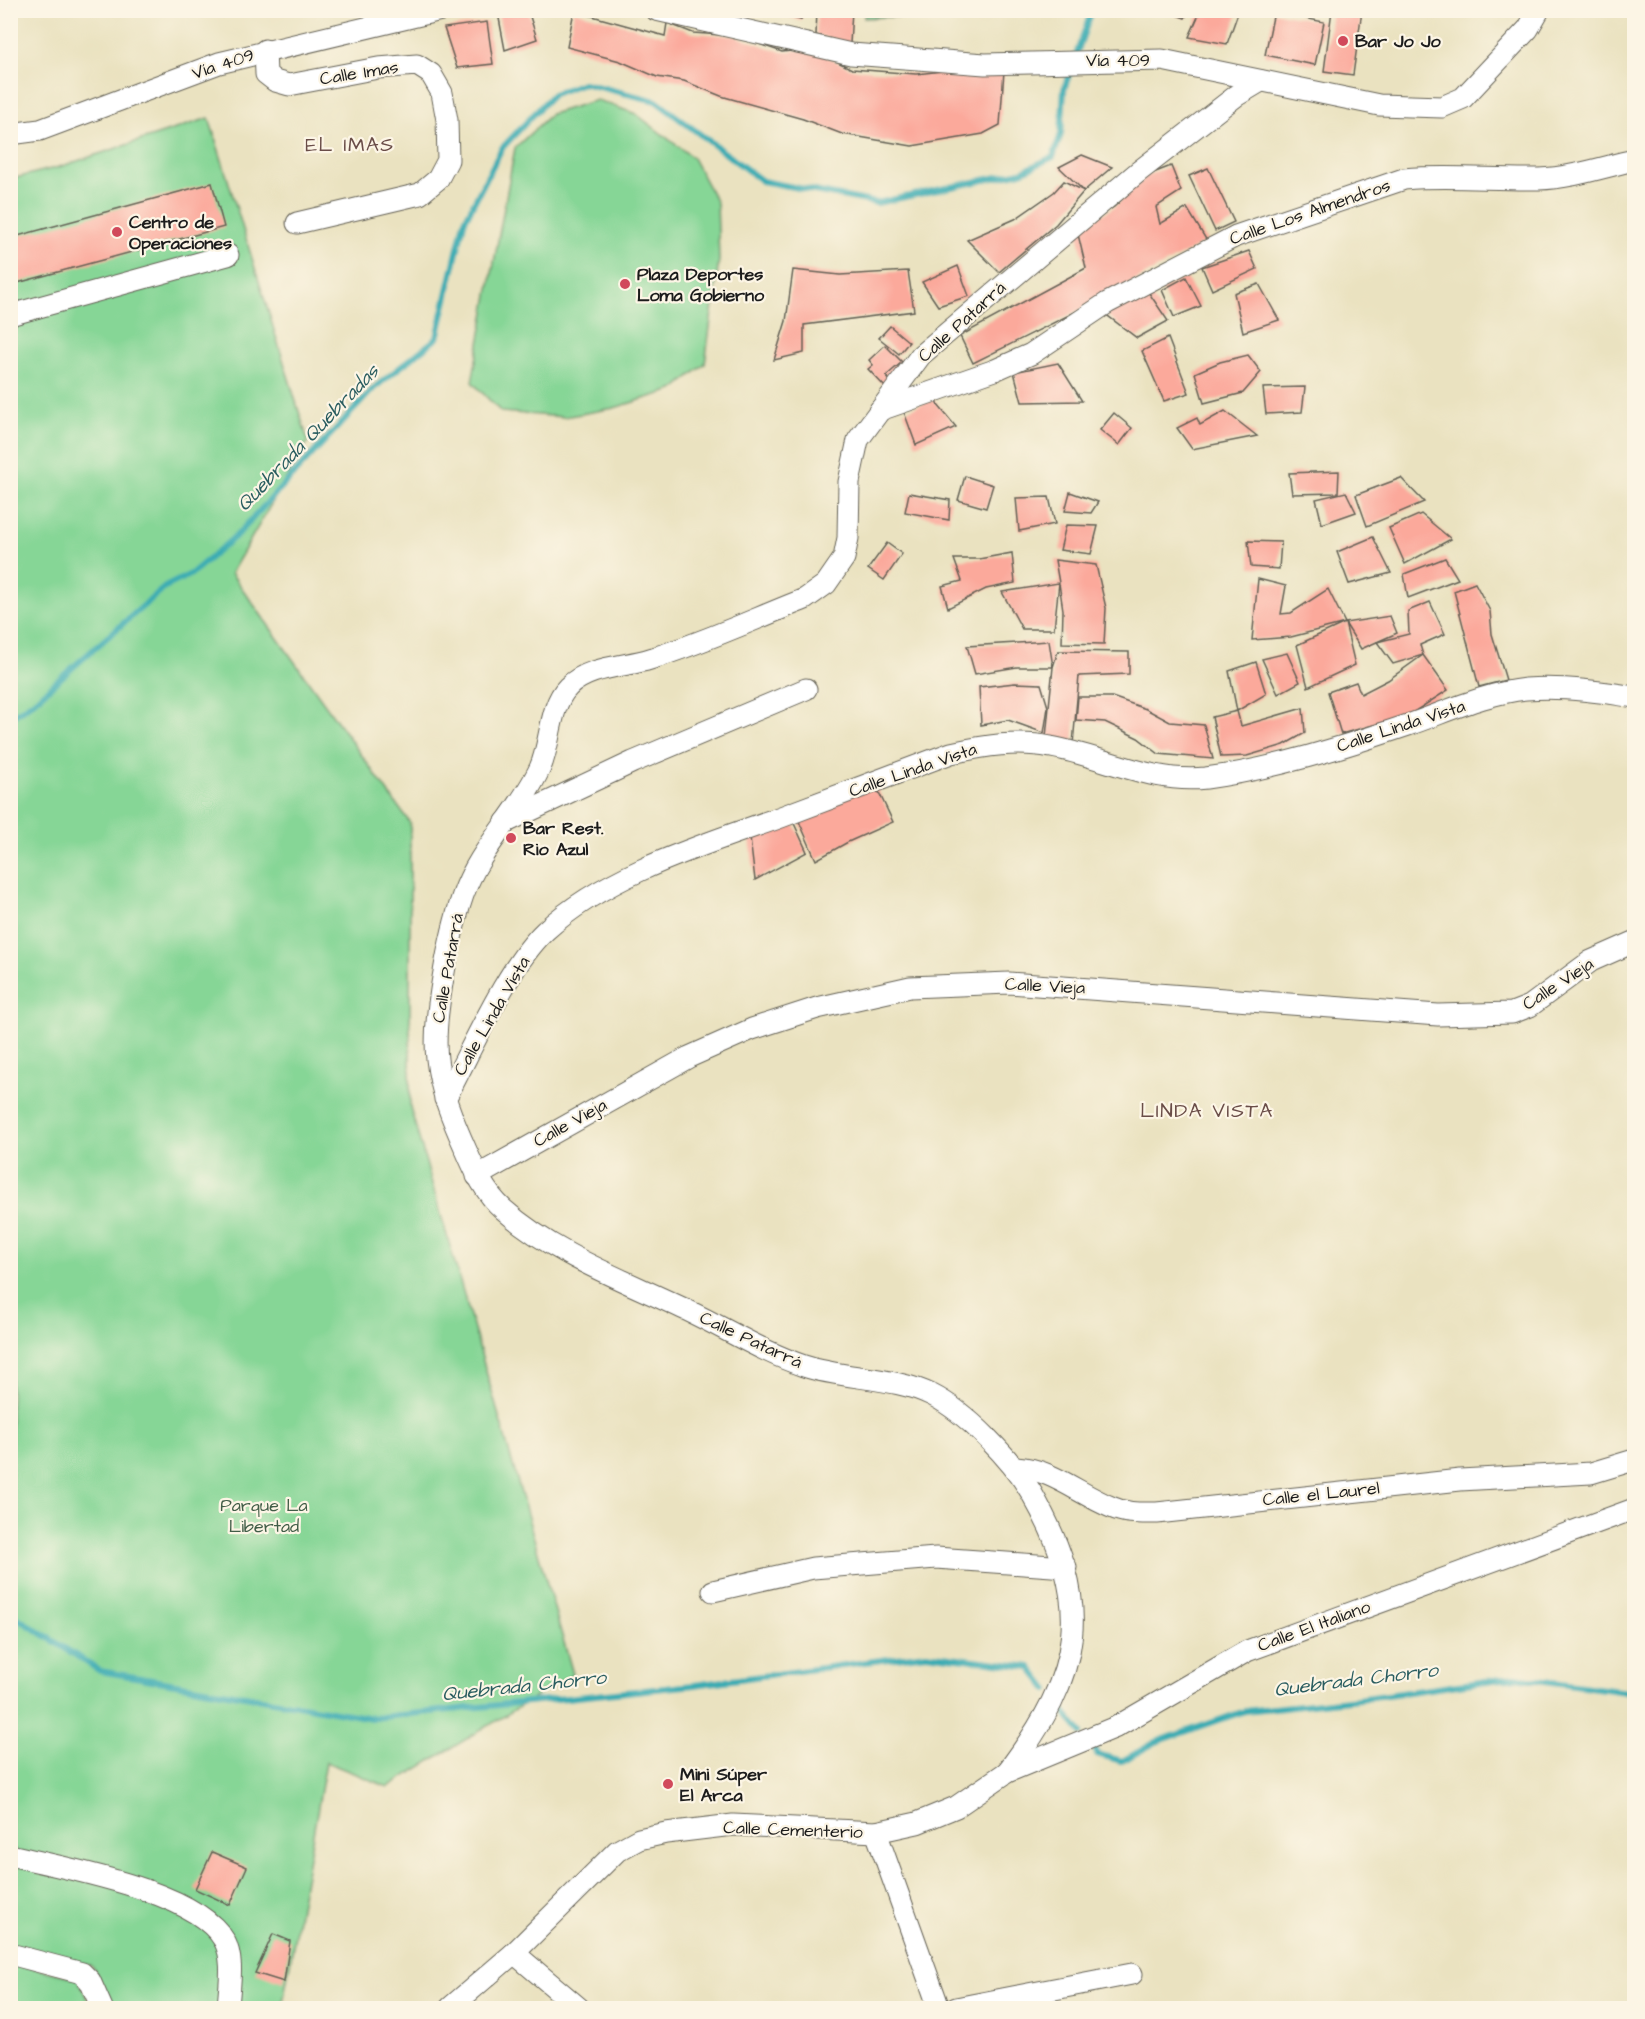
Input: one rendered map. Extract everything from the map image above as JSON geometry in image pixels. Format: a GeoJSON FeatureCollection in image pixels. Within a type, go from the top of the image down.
{"type":"FeatureCollection","features":[{"type":"Feature","properties":{"kind":"street","name":"Vía 409"},"geometry":{"type":"LineString","coordinates":[[10,134],[40,129],[219,63],[265,50],[441,10]]}},
{"type":"Feature","properties":{"kind":"street","name":"Vía 409"},"geometry":{"type":"LineString","coordinates":[[656,10],[851,54],[985,64],[1162,60],[1379,105],[1442,107],[1463,98],[1525,20],[1539,10]]}},
{"type":"Feature","properties":{"kind":"street","name":"Calle Imas"},"geometry":{"type":"LineString","coordinates":[[265,50],[266,74],[275,81],[289,85],[378,68],[417,65],[431,74],[442,93],[447,120],[448,160],[438,179],[420,194],[297,223]]}},
{"type":"Feature","properties":{"kind":"street","name":"Calle Patarrá"},"geometry":{"type":"LineString","coordinates":[[1007,1772],[1035,1735],[1053,1703],[1065,1670],[1072,1634],[1072,1602],[1066,1567],[1046,1518],[1016,1467],[984,1436],[930,1394],[800,1365],[564,1250],[500,1206],[477,1176],[445,1099],[436,1044],[454,921],[468,881],[539,770],[560,700],[567,688],[579,679],[597,671],[650,659],[805,599],[826,585],[844,558],[848,538],[849,482],[858,440],[921,355],[1138,172],[1236,96],[1262,81]]}},
{"type":"Feature","properties":{"kind":"street","name":"Calle Los Almendros"},"geometry":{"type":"LineString","coordinates":[[880,411],[995,370],[1031,354],[1107,303],[1236,236],[1404,179],[1432,177],[1540,179],[1566,176],[1635,160]]}},
{"type":"Feature","properties":{"kind":"street"},"geometry":{"type":"LineString","coordinates":[[10,315],[228,255]]}},
{"type":"Feature","properties":{"kind":"street"},"geometry":{"type":"LineString","coordinates":[[506,822],[633,762],[806,689]]}},
{"type":"Feature","properties":{"kind":"street","name":"Calle Linda Vista"},"geometry":{"type":"LineString","coordinates":[[445,1099],[514,972],[544,933],[581,901],[633,875],[732,835],[951,753],[986,745],[1024,743],[1049,746],[1144,774],[1182,780],[1269,766],[1373,737],[1497,694],[1526,689],[1571,689],[1635,697]]}},
{"type":"Feature","properties":{"kind":"street","name":"Calle Vieja"},"geometry":{"type":"LineString","coordinates":[[477,1176],[689,1057],[752,1029],[817,1008],[910,987],[1009,983],[1437,1015],[1512,1013],[1530,1006],[1591,961],[1635,942]]}},
{"type":"Feature","properties":{"kind":"street","name":"Calle el Laurel"},"geometry":{"type":"LineString","coordinates":[[1016,1467],[1045,1472],[1112,1508],[1132,1513],[1157,1513],[1460,1480],[1592,1473],[1635,1460]]}},
{"type":"Feature","properties":{"kind":"street","name":"Calle El Italiano"},"geometry":{"type":"LineString","coordinates":[[1007,1772],[1116,1727],[1247,1651],[1635,1509]]}},
{"type":"Feature","properties":{"kind":"street"},"geometry":{"type":"LineString","coordinates":[[713,1591],[813,1568],[936,1558],[1066,1567]]}},
{"type":"Feature","properties":{"kind":"street","name":"Calle Cementerio"},"geometry":{"type":"LineString","coordinates":[[450,2008],[514,1953],[617,1851],[639,1839],[733,1825],[876,1832],[917,1823],[956,1807],[1007,1772]]}},
{"type":"Feature","properties":{"kind":"street"},"geometry":{"type":"LineString","coordinates":[[876,1832],[939,2008]]}},
{"type":"Feature","properties":{"kind":"street"},"geometry":{"type":"LineString","coordinates":[[10,1855],[142,1888],[202,1915],[225,1941],[231,1965],[228,2008]]}},
{"type":"Feature","properties":{"kind":"street"},"geometry":{"type":"LineString","coordinates":[[514,1953],[579,2008]]}},
{"type":"Feature","properties":{"kind":"street"},"geometry":{"type":"LineString","coordinates":[[10,1954],[82,1973],[90,1981],[102,2008]]}},
{"type":"Feature","properties":{"kind":"street"},"geometry":{"type":"LineString","coordinates":[[956,2008],[1131,1974]]}},
{"type":"Feature","properties":{"kind":"green space"},"geometry":{"type":"Polygon","coordinates":[[[865,10],[935,11],[934,15],[864,18],[865,10]]]}},
{"type":"Feature","properties":{"kind":"green space"},"geometry":{"type":"Polygon","coordinates":[[[597,100],[636,114],[693,158],[717,203],[719,260],[705,364],[673,390],[614,408],[564,417],[501,412],[472,382],[515,148],[551,114],[597,100]]]}},
{"type":"Feature","properties":{"kind":"green space","name":"Parque La Libertad"},"geometry":{"type":"Polygon","coordinates":[[[209,118],[308,441],[231,573],[410,823],[410,1107],[573,1674],[388,1787],[326,1762],[282,2008],[113,2008],[92,1966],[11,1946],[11,179],[59,167],[209,118]]]}},
{"type":"Feature","properties":{"kind":"green space"},"geometry":{"type":"Polygon","coordinates":[[[11,1963],[77,1978],[92,2008],[11,2008],[11,1963]]]}},
{"type":"Feature","properties":{"kind":"building"},"geometry":{"type":"Polygon","coordinates":[[[528,10],[537,39],[505,50],[498,13],[528,10]]]}},
{"type":"Feature","properties":{"kind":"building"},"geometry":{"type":"Polygon","coordinates":[[[761,10],[804,10],[801,20],[761,10]]]}},
{"type":"Feature","properties":{"kind":"building"},"geometry":{"type":"Polygon","coordinates":[[[817,10],[852,10],[850,44],[816,35],[817,10]]]}},
{"type":"Feature","properties":{"kind":"building"},"geometry":{"type":"Polygon","coordinates":[[[1162,10],[1189,10],[1185,18],[1162,10]]]}},
{"type":"Feature","properties":{"kind":"building"},"geometry":{"type":"Polygon","coordinates":[[[1201,10],[1239,10],[1227,44],[1189,37],[1201,10]]]}},
{"type":"Feature","properties":{"kind":"building","name":"Bar Jo Jo"},"geometry":{"type":"Polygon","coordinates":[[[1332,10],[1362,10],[1353,75],[1324,71],[1332,10]]]}},
{"type":"Feature","properties":{"kind":"building"},"geometry":{"type":"Polygon","coordinates":[[[574,11],[665,36],[667,23],[693,33],[735,36],[782,52],[811,49],[852,69],[916,74],[961,69],[1004,71],[1000,125],[983,134],[912,146],[842,134],[803,119],[721,96],[684,81],[657,77],[620,61],[567,47],[574,11]]]}},
{"type":"Feature","properties":{"kind":"building"},"geometry":{"type":"Polygon","coordinates":[[[1274,12],[1324,22],[1315,65],[1265,55],[1274,12]]]}},
{"type":"Feature","properties":{"kind":"building"},"geometry":{"type":"Polygon","coordinates":[[[487,22],[493,64],[457,68],[444,28],[487,22]]]}},
{"type":"Feature","properties":{"kind":"building"},"geometry":{"type":"Polygon","coordinates":[[[1082,155],[1112,167],[1084,191],[1059,167],[1082,155]]]}},
{"type":"Feature","properties":{"kind":"building"},"geometry":{"type":"Polygon","coordinates":[[[1171,166],[1181,191],[1156,207],[1160,224],[1187,208],[1207,241],[1103,298],[973,363],[960,336],[1086,268],[1077,230],[1114,207],[1148,175],[1171,166]]]}},
{"type":"Feature","properties":{"kind":"building"},"geometry":{"type":"Polygon","coordinates":[[[1208,168],[1234,222],[1215,231],[1189,176],[1208,168]]]}},
{"type":"Feature","properties":{"kind":"building"},"geometry":{"type":"Polygon","coordinates":[[[1064,181],[1084,191],[1056,224],[999,272],[967,240],[1015,219],[1054,192],[1064,181]]]}},
{"type":"Feature","properties":{"kind":"building","name":"Centro de Operaciones"},"geometry":{"type":"Polygon","coordinates":[[[212,183],[224,227],[10,285],[10,238],[212,183]]]}},
{"type":"Feature","properties":{"kind":"building"},"geometry":{"type":"Polygon","coordinates":[[[1249,251],[1257,269],[1212,290],[1202,267],[1249,251]]]}},
{"type":"Feature","properties":{"kind":"building"},"geometry":{"type":"Polygon","coordinates":[[[958,266],[969,296],[938,306],[922,282],[958,266]]]}},
{"type":"Feature","properties":{"kind":"building"},"geometry":{"type":"Polygon","coordinates":[[[793,270],[840,275],[908,271],[914,311],[804,325],[804,353],[774,360],[786,321],[793,270]]]}},
{"type":"Feature","properties":{"kind":"building"},"geometry":{"type":"Polygon","coordinates":[[[1186,277],[1201,306],[1174,317],[1162,290],[1186,277]]]}},
{"type":"Feature","properties":{"kind":"building"},"geometry":{"type":"Polygon","coordinates":[[[1259,284],[1279,320],[1243,332],[1234,293],[1259,284]]]}},
{"type":"Feature","properties":{"kind":"building"},"geometry":{"type":"Polygon","coordinates":[[[1147,290],[1168,321],[1137,338],[1104,313],[1147,290]]]}},
{"type":"Feature","properties":{"kind":"building"},"geometry":{"type":"Polygon","coordinates":[[[890,326],[909,342],[899,354],[879,338],[890,326]]]}},
{"type":"Feature","properties":{"kind":"building"},"geometry":{"type":"Polygon","coordinates":[[[1168,338],[1189,393],[1164,401],[1142,351],[1168,338]]]}},
{"type":"Feature","properties":{"kind":"building"},"geometry":{"type":"Polygon","coordinates":[[[885,345],[902,362],[886,376],[892,383],[886,388],[868,369],[873,365],[869,360],[885,345]]]}},
{"type":"Feature","properties":{"kind":"building"},"geometry":{"type":"Polygon","coordinates":[[[1248,355],[1261,372],[1243,393],[1204,403],[1195,373],[1220,362],[1248,355]]]}},
{"type":"Feature","properties":{"kind":"building"},"geometry":{"type":"Polygon","coordinates":[[[1058,363],[1082,401],[1022,402],[1014,372],[1058,363]]]}},
{"type":"Feature","properties":{"kind":"building"},"geometry":{"type":"Polygon","coordinates":[[[1305,387],[1302,412],[1266,414],[1263,388],[1305,387]]]}},
{"type":"Feature","properties":{"kind":"building"},"geometry":{"type":"Polygon","coordinates":[[[933,399],[956,427],[916,445],[904,412],[933,399]]]}},
{"type":"Feature","properties":{"kind":"building"},"geometry":{"type":"Polygon","coordinates":[[[1225,411],[1257,436],[1192,449],[1177,428],[1197,418],[1200,425],[1225,411]]]}},
{"type":"Feature","properties":{"kind":"building"},"geometry":{"type":"Polygon","coordinates":[[[1114,413],[1132,428],[1119,445],[1100,430],[1114,413]]]}},
{"type":"Feature","properties":{"kind":"building"},"geometry":{"type":"Polygon","coordinates":[[[1339,471],[1338,493],[1292,494],[1289,473],[1339,471]]]}},
{"type":"Feature","properties":{"kind":"building"},"geometry":{"type":"Polygon","coordinates":[[[965,476],[993,485],[986,508],[958,500],[965,476]]]}},
{"type":"Feature","properties":{"kind":"building"},"geometry":{"type":"Polygon","coordinates":[[[1401,478],[1424,502],[1367,526],[1356,495],[1401,478]]]}},
{"type":"Feature","properties":{"kind":"building"},"geometry":{"type":"Polygon","coordinates":[[[1070,492],[1098,502],[1091,513],[1065,511],[1070,492]]]}},
{"type":"Feature","properties":{"kind":"building"},"geometry":{"type":"Polygon","coordinates":[[[1346,492],[1356,512],[1322,524],[1316,499],[1346,492]]]}},
{"type":"Feature","properties":{"kind":"building"},"geometry":{"type":"Polygon","coordinates":[[[909,493],[950,500],[949,520],[905,512],[909,493]]]}},
{"type":"Feature","properties":{"kind":"building"},"geometry":{"type":"Polygon","coordinates":[[[1049,497],[1055,524],[1019,531],[1016,498],[1049,497]]]}},
{"type":"Feature","properties":{"kind":"building"},"geometry":{"type":"Polygon","coordinates":[[[1421,514],[1451,539],[1405,564],[1389,528],[1421,514]]]}},
{"type":"Feature","properties":{"kind":"building"},"geometry":{"type":"Polygon","coordinates":[[[1066,525],[1098,526],[1091,554],[1060,550],[1066,525]]]}},
{"type":"Feature","properties":{"kind":"building"},"geometry":{"type":"Polygon","coordinates":[[[1373,537],[1391,573],[1349,584],[1337,552],[1373,537]]]}},
{"type":"Feature","properties":{"kind":"building"},"geometry":{"type":"Polygon","coordinates":[[[1248,541],[1281,542],[1279,569],[1251,567],[1248,541]]]}},
{"type":"Feature","properties":{"kind":"building"},"geometry":{"type":"Polygon","coordinates":[[[887,543],[902,554],[884,580],[868,569],[887,543]]]}},
{"type":"Feature","properties":{"kind":"building"},"geometry":{"type":"Polygon","coordinates":[[[1012,553],[1015,583],[986,589],[948,608],[942,586],[962,581],[954,559],[979,559],[1012,553]]]}},
{"type":"Feature","properties":{"kind":"building"},"geometry":{"type":"Polygon","coordinates":[[[1445,558],[1458,579],[1408,598],[1404,574],[1445,558]]]}},
{"type":"Feature","properties":{"kind":"building"},"geometry":{"type":"Polygon","coordinates":[[[1055,560],[1096,565],[1106,608],[1104,644],[1062,643],[1063,610],[1055,560]]]}},
{"type":"Feature","properties":{"kind":"building"},"geometry":{"type":"Polygon","coordinates":[[[1258,579],[1286,586],[1281,614],[1291,613],[1328,589],[1345,623],[1291,637],[1252,640],[1258,579]]]}},
{"type":"Feature","properties":{"kind":"building"},"geometry":{"type":"Polygon","coordinates":[[[1059,583],[1054,629],[1022,629],[1002,592],[1059,583]]]}},
{"type":"Feature","properties":{"kind":"building"},"geometry":{"type":"Polygon","coordinates":[[[1475,583],[1490,611],[1492,634],[1506,680],[1479,687],[1454,591],[1475,583]]]}},
{"type":"Feature","properties":{"kind":"building"},"geometry":{"type":"Polygon","coordinates":[[[1430,602],[1445,634],[1420,645],[1423,655],[1393,664],[1377,642],[1409,634],[1408,611],[1430,602]]]}},
{"type":"Feature","properties":{"kind":"building"},"geometry":{"type":"Polygon","coordinates":[[[1390,616],[1397,633],[1361,649],[1345,623],[1390,616]]]}},
{"type":"Feature","properties":{"kind":"building"},"geometry":{"type":"Polygon","coordinates":[[[1345,623],[1355,665],[1308,687],[1297,645],[1345,623]]]}},
{"type":"Feature","properties":{"kind":"building"},"geometry":{"type":"Polygon","coordinates":[[[1049,641],[1053,667],[1017,667],[975,674],[967,646],[1049,641]]]}},
{"type":"Feature","properties":{"kind":"building"},"geometry":{"type":"Polygon","coordinates":[[[1058,651],[1129,652],[1129,674],[1079,676],[1073,744],[1046,737],[1053,667],[1058,651]]]}},
{"type":"Feature","properties":{"kind":"building"},"geometry":{"type":"Polygon","coordinates":[[[1287,653],[1300,682],[1278,694],[1262,659],[1287,653]]]}},
{"type":"Feature","properties":{"kind":"building"},"geometry":{"type":"Polygon","coordinates":[[[1423,655],[1448,690],[1409,715],[1341,734],[1328,692],[1356,682],[1361,694],[1388,680],[1423,655]]]}},
{"type":"Feature","properties":{"kind":"building"},"geometry":{"type":"Polygon","coordinates":[[[1256,662],[1266,694],[1237,711],[1229,671],[1256,662]]]}},
{"type":"Feature","properties":{"kind":"building"},"geometry":{"type":"Polygon","coordinates":[[[1015,683],[1041,684],[1048,707],[1044,733],[1008,720],[981,725],[979,687],[1015,683]]]}},
{"type":"Feature","properties":{"kind":"building"},"geometry":{"type":"Polygon","coordinates":[[[1078,697],[1112,697],[1146,709],[1170,722],[1204,725],[1213,759],[1159,754],[1138,738],[1105,722],[1076,720],[1078,697]]]}},
{"type":"Feature","properties":{"kind":"building"},"geometry":{"type":"Polygon","coordinates":[[[1303,708],[1305,733],[1284,745],[1247,756],[1221,757],[1212,717],[1237,711],[1241,726],[1303,708]]]}},
{"type":"Feature","properties":{"kind":"building"},"geometry":{"type":"Polygon","coordinates":[[[875,784],[893,822],[848,842],[816,860],[798,819],[875,784]]]}},
{"type":"Feature","properties":{"kind":"building"},"geometry":{"type":"Polygon","coordinates":[[[792,819],[807,852],[755,880],[750,838],[792,819]]]}},
{"type":"Feature","properties":{"kind":"building"},"geometry":{"type":"Polygon","coordinates":[[[212,1852],[247,1867],[230,1905],[195,1889],[212,1852]]]}},
{"type":"Feature","properties":{"kind":"building"},"geometry":{"type":"Polygon","coordinates":[[[273,1934],[290,1941],[284,1982],[255,1973],[273,1934]]]}},
{"type":"Feature","properties":{"kind":"waterway","name":"Quebrada Quebradas"},"geometry":{"type":"LineString","coordinates":[[10,718],[33,702],[165,587],[191,574],[237,535],[374,388],[437,338],[464,222],[502,148],[553,94],[583,83],[656,101],[762,181],[877,203],[1021,172],[1053,157],[1061,134],[1064,89],[1092,10]]}},
{"type":"Feature","properties":{"kind":"waterway","name":"Quebrada Chorro"},"geometry":{"type":"LineString","coordinates":[[10,1613],[100,1671],[372,1718],[694,1685],[926,1654],[1030,1667],[1048,1690]]}},
{"type":"Feature","properties":{"kind":"waterway","name":"Quebrada Chorro"},"geometry":{"type":"LineString","coordinates":[[1094,1749],[1097,1754],[1122,1761],[1156,1742],[1245,1711],[1358,1699],[1515,1677],[1634,1693]]}},
{"type":"Feature","properties":{"kind":"waterway","name":"Quebrada Chorro"},"geometry":{"type":"LineString","coordinates":[[1063,1710],[1081,1733]]}},
{"type":"Feature","properties":{"kind":"place","name":"Bar Jo Jo"},"geometry":{"type":"Point","coordinates":[1343,41]}},
{"type":"Feature","properties":{"kind":"place","name":"Centro de Operaciones"},"geometry":{"type":"Point","coordinates":[117,232]}},
{"type":"Feature","properties":{"kind":"place","name":"Plaza Deportes Loma Gobierno"},"geometry":{"type":"Point","coordinates":[625,284]}},
{"type":"Feature","properties":{"kind":"place","name":"Bar Rest. Rio Azul"},"geometry":{"type":"Point","coordinates":[511,838]}},
{"type":"Feature","properties":{"kind":"place","name":"Mini Súper El Arca"},"geometry":{"type":"Point","coordinates":[668,1784]}},
{"type":"Feature","properties":{"kind":"district","name":"EL IMAS"},"geometry":{"type":"Point","coordinates":[350,145]}},
{"type":"Feature","properties":{"kind":"district","name":"LINDA VISTA"},"geometry":{"type":"Point","coordinates":[1207,1111]}}]}
